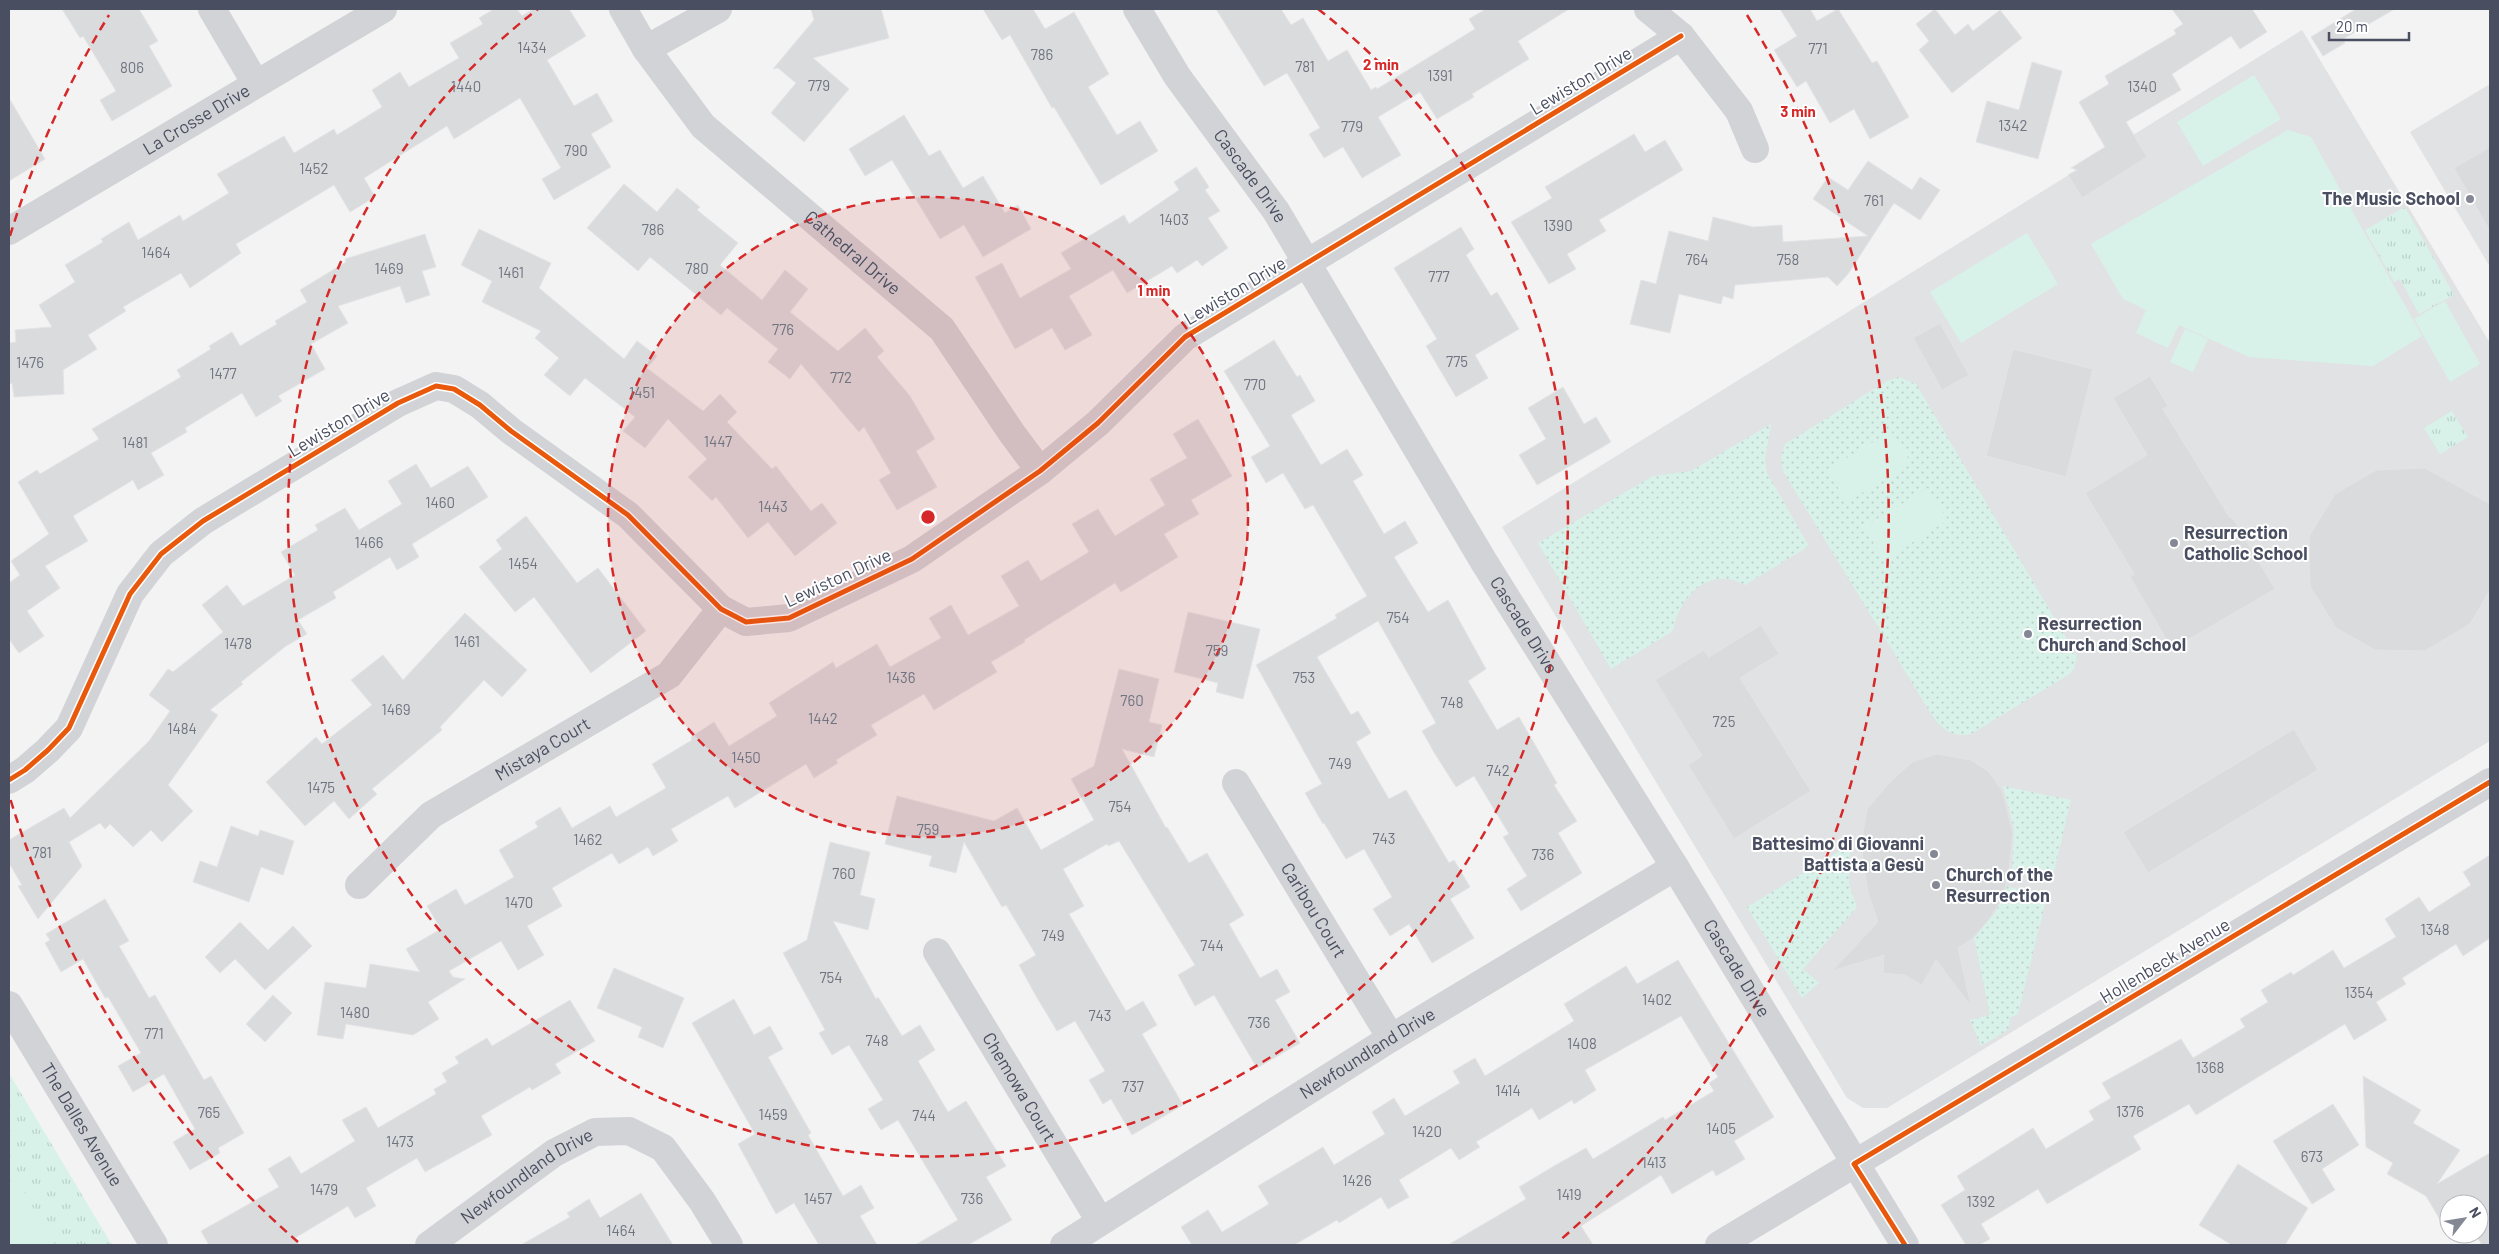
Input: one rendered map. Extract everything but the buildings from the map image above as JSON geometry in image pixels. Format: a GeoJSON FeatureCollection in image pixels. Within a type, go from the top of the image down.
{"type":"FeatureCollection","features":[{"type":"Feature","properties":{"kind":"street"},"geometry":{"type":"LineString","coordinates":[[212,9],[256,84]]}},
{"type":"Feature","properties":{"kind":"street","name":"La Crosse Drive"},"geometry":{"type":"LineString","coordinates":[[9,231],[383,9]]}},
{"type":"Feature","properties":{"kind":"street","name":"Cathedral Drive"},"geometry":{"type":"LineString","coordinates":[[623,9],[646,49],[703,126],[942,329],[1011,432],[1040,471]]}},
{"type":"Feature","properties":{"kind":"street"},"geometry":{"type":"LineString","coordinates":[[646,49],[718,9]]}},
{"type":"Feature","properties":{"kind":"street","name":"Cascade Drive"},"geometry":{"type":"LineString","coordinates":[[1137,9],[1177,76],[1276,211],[1484,562],[1674,867],[1905,1245]]}},
{"type":"Feature","properties":{"kind":"street"},"geometry":{"type":"LineString","coordinates":[[1648,9],[1681,36],[1739,111],[1755,149]]}},
{"type":"Feature","properties":{"kind":"street","name":"Lewiston Drive"},"geometry":{"type":"LineString","coordinates":[[9,780],[25,770],[69,728],[130,594],[161,554],[203,520],[398,403],[436,386],[454,389],[480,405],[511,431],[628,515],[722,609],[746,622],[789,618],[912,559],[1040,471],[1098,423],[1185,338],[1681,36]]}},
{"type":"Feature","properties":{"kind":"street","name":"Mistaya Court"},"geometry":{"type":"LineString","coordinates":[[360,885],[431,815],[670,675],[722,609]]}},
{"type":"Feature","properties":{"kind":"street","name":"Hollenbeck Avenue"},"geometry":{"type":"LineString","coordinates":[[1719,1245],[2490,782]]}},
{"type":"Feature","properties":{"kind":"street","name":"Caribou Court"},"geometry":{"type":"LineString","coordinates":[[1236,783],[1391,1038]]}},
{"type":"Feature","properties":{"kind":"street","name":"Newfoundland Drive"},"geometry":{"type":"LineString","coordinates":[[1064,1245],[1391,1038],[1674,867]]}},
{"type":"Feature","properties":{"kind":"street","name":"Chemowa Court"},"geometry":{"type":"LineString","coordinates":[[937,952],[1100,1221]]}},
{"type":"Feature","properties":{"kind":"street","name":"The Dalles Avenue"},"geometry":{"type":"LineString","coordinates":[[9,1005],[154,1245]]}},
{"type":"Feature","properties":{"kind":"street","name":"Newfoundland Drive"},"geometry":{"type":"LineString","coordinates":[[429,1245],[554,1153],[595,1132],[629,1131],[663,1148],[702,1201],[728,1245]]}},
{"type":"Feature","properties":{"kind":"shaded area","name":"Resurrection Church and School"},"geometry":{"type":"Polygon","coordinates":[[[2302,30],[2490,343],[2490,741],[1887,1108],[1863,1108],[1847,1098],[1502,527],[2302,30]]]}},
{"type":"Feature","properties":{"kind":"shaded area","name":"The Music School"},"geometry":{"type":"Polygon","coordinates":[[[2490,84],[2490,267],[2410,132],[2490,84]]]}},
{"type":"Feature","properties":{"kind":"green space"},"geometry":{"type":"Polygon","coordinates":[[[2254,75],[2281,119],[2203,166],[2177,122],[2254,75]]]}},
{"type":"Feature","properties":{"kind":"green space"},"geometry":{"type":"Polygon","coordinates":[[[2288,130],[2311,137],[2422,336],[2373,366],[2249,357],[2179,325],[2168,348],[2136,333],[2146,310],[2123,299],[2091,244],[2288,130]]]}},
{"type":"Feature","properties":{"kind":"green space"},"geometry":{"type":"Polygon","coordinates":[[[2405,207],[2454,295],[2419,314],[2400,279],[2394,282],[2365,230],[2405,207]]]}},
{"type":"Feature","properties":{"kind":"green space"},"geometry":{"type":"Polygon","coordinates":[[[2027,233],[2058,284],[1961,343],[1930,292],[2027,233]]]}},
{"type":"Feature","properties":{"kind":"green space"},"geometry":{"type":"Polygon","coordinates":[[[2445,301],[2480,364],[2450,382],[2414,319],[2445,301]]]}},
{"type":"Feature","properties":{"kind":"green space"},"geometry":{"type":"Polygon","coordinates":[[[2185,329],[2208,339],[2193,372],[2170,362],[2185,329]]]}},
{"type":"Feature","properties":{"kind":"green space"},"geometry":{"type":"Polygon","coordinates":[[[1899,377],[1916,384],[2077,656],[2074,669],[2070,674],[1971,734],[1959,735],[1948,731],[1931,714],[1783,471],[1781,457],[1785,444],[1887,381],[1899,377]]]}},
{"type":"Feature","properties":{"kind":"green space"},"geometry":{"type":"Polygon","coordinates":[[[2452,411],[2468,437],[2440,454],[2424,428],[2452,411]]]}},
{"type":"Feature","properties":{"kind":"green space"},"geometry":{"type":"Polygon","coordinates":[[[1771,424],[1765,459],[1767,473],[1809,546],[1745,585],[1732,580],[1720,579],[1698,587],[1682,606],[1676,618],[1673,631],[1611,669],[1538,543],[1653,476],[1691,471],[1771,424]]]}},
{"type":"Feature","properties":{"kind":"green space"},"geometry":{"type":"Polygon","coordinates":[[[1891,431],[1911,463],[1847,502],[1827,470],[1891,431]]]}},
{"type":"Feature","properties":{"kind":"green space"},"geometry":{"type":"Polygon","coordinates":[[[1928,488],[1948,520],[1884,560],[1864,527],[1928,488]]]}},
{"type":"Feature","properties":{"kind":"green space"},"geometry":{"type":"Polygon","coordinates":[[[2003,786],[2071,800],[2052,880],[2012,869],[2014,829],[2003,786]]]}},
{"type":"Feature","properties":{"kind":"green space"},"geometry":{"type":"Polygon","coordinates":[[[1850,850],[1849,884],[1857,907],[1803,969],[1819,983],[1802,998],[1747,907],[1838,852],[1850,850]]]}},
{"type":"Feature","properties":{"kind":"green space"},"geometry":{"type":"Polygon","coordinates":[[[2007,886],[2047,896],[2018,1014],[2010,1018],[2009,1029],[1981,1046],[1970,1020],[1990,1015],[1974,938],[1995,913],[2007,886]]]}},
{"type":"Feature","properties":{"kind":"green space"},"geometry":{"type":"Polygon","coordinates":[[[9,1073],[112,1245],[9,1245],[9,1073]]]}},
{"type":"Feature","properties":{"kind":"green space"},"geometry":{"type":"Polygon","coordinates":[[[17,1180],[55,1245],[9,1245],[9,1185],[17,1180]]]}},
{"type":"Feature","properties":{"kind":"cycle path"},"geometry":{"type":"LineString","coordinates":[[9,780],[25,770],[69,728],[130,594],[161,554],[203,521],[398,403],[436,386],[454,389],[480,405],[511,431],[628,515],[721,609],[746,622],[789,618],[912,559],[1040,471],[1098,423],[1185,337],[1681,36]]}},
{"type":"Feature","properties":{"kind":"cycle path"},"geometry":{"type":"LineString","coordinates":[[1905,1245],[1854,1164],[2490,782]]}},
{"type":"Feature","properties":{"kind":"place","name":"The Music School"},"geometry":{"type":"Point","coordinates":[2470,199]}},
{"type":"Feature","properties":{"kind":"place","name":"Resurrection Catholic School"},"geometry":{"type":"Point","coordinates":[2174,543]}},
{"type":"Feature","properties":{"kind":"place","name":"Resurrection Church and School"},"geometry":{"type":"Point","coordinates":[2028,634]}},
{"type":"Feature","properties":{"kind":"place","name":"Battesimo di Giovanni Battista a Gesù"},"geometry":{"type":"Point","coordinates":[1934,854]}},
{"type":"Feature","properties":{"kind":"place","name":"Church of the Resurrection"},"geometry":{"type":"Point","coordinates":[1936,885]}}]}
